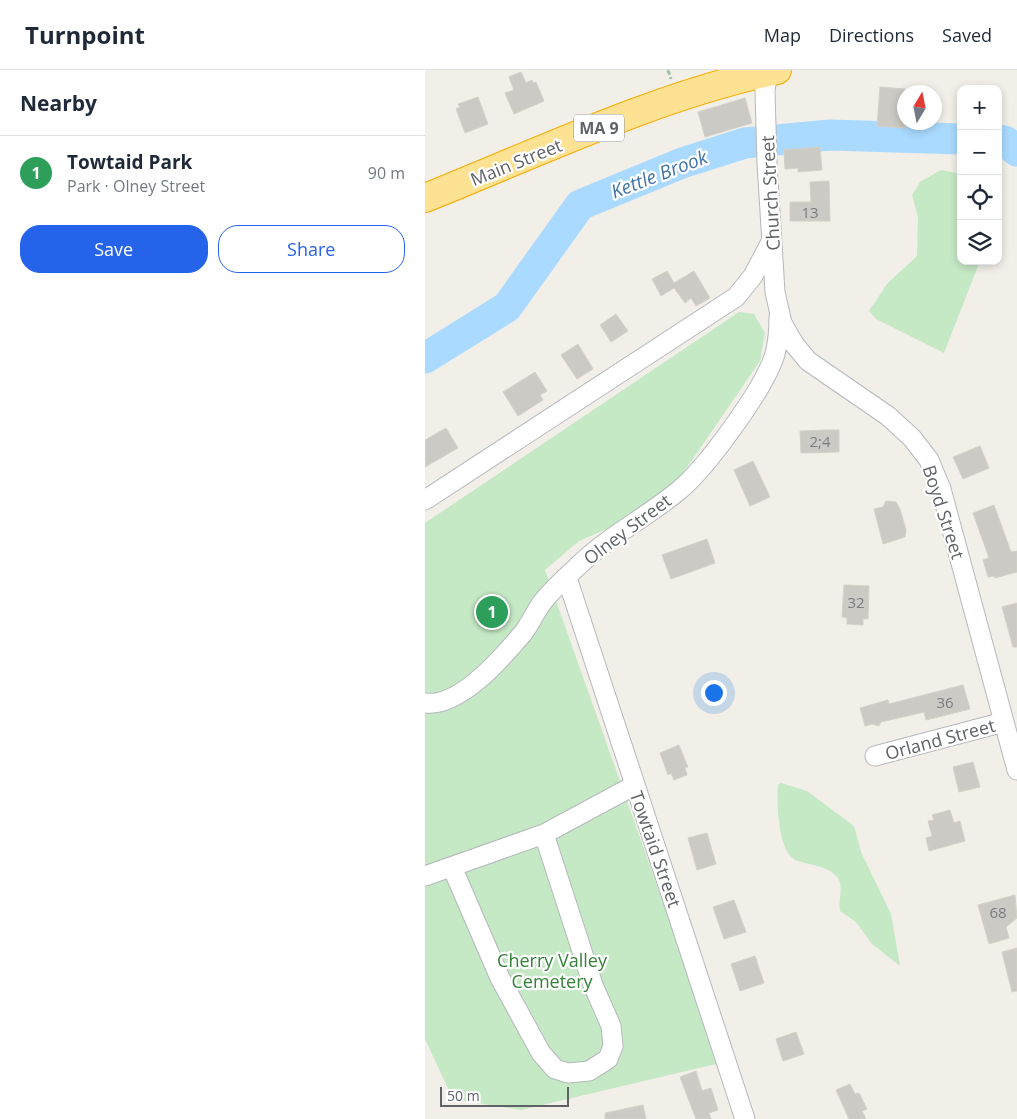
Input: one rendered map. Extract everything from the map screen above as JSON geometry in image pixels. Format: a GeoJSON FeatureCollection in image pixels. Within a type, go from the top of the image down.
{"type":"FeatureCollection","features":[{"type":"Feature","properties":{"kind":"highway","name":"Main Street"},"geometry":{"type":"LineString","coordinates":[[425,198],[637,112],[739,79],[772,71]]}},
{"type":"Feature","properties":{"kind":"street","name":"Church Street"},"geometry":{"type":"LineString","coordinates":[[772,71],[765,92],[766,128],[775,292],[779,313]]}},
{"type":"Feature","properties":{"kind":"street"},"geometry":{"type":"LineString","coordinates":[[425,500],[729,302],[748,284],[772,241]]}},
{"type":"Feature","properties":{"kind":"street","name":"Olney Street"},"geometry":{"type":"LineString","coordinates":[[425,703],[443,702],[458,695],[473,684],[524,632],[542,603],[573,570],[606,540],[672,496],[703,467],[765,376],[775,354],[779,313]]}},
{"type":"Feature","properties":{"kind":"street","name":"Boyd Street"},"geometry":{"type":"LineString","coordinates":[[779,313],[787,334],[808,361],[905,430],[929,460],[941,489],[1017,770]]}},
{"type":"Feature","properties":{"kind":"street","name":"Towtaid Street"},"geometry":{"type":"LineString","coordinates":[[567,578],[706,994],[745,1119]]}},
{"type":"Feature","properties":{"kind":"street","name":"Orland Street"},"geometry":{"type":"LineString","coordinates":[[875,756],[1004,722]]}},
{"type":"Feature","properties":{"kind":"street"},"geometry":{"type":"LineString","coordinates":[[425,876],[545,834],[635,785]]}},
{"type":"Feature","properties":{"kind":"street"},"geometry":{"type":"LineString","coordinates":[[452,867],[500,978],[541,1053],[555,1069],[568,1073],[589,1071],[608,1059],[613,1046],[611,1026],[593,985],[545,834]]}},
{"type":"Feature","properties":{"kind":"green space"},"geometry":{"type":"Polygon","coordinates":[[[941,170],[957,173],[957,265],[978,265],[944,353],[876,319],[869,311],[887,284],[917,256],[918,217],[912,195],[920,182],[941,170]]]}},
{"type":"Feature","properties":{"kind":"green space","name":"Cherry Valley Cemetery"},"geometry":{"type":"Polygon","coordinates":[[[739,312],[754,314],[765,333],[760,361],[677,482],[634,517],[579,541],[545,570],[720,1063],[521,1110],[453,1099],[425,1039],[425,523],[739,312]]]}},
{"type":"Feature","properties":{"kind":"green space"},"geometry":{"type":"Polygon","coordinates":[[[781,783],[807,791],[854,826],[861,852],[891,914],[900,966],[872,944],[856,922],[840,911],[841,891],[839,880],[835,875],[826,869],[798,861],[786,849],[782,839],[778,815],[778,785],[781,783]]]}},
{"type":"Feature","properties":{"kind":"building"},"geometry":{"type":"Polygon","coordinates":[[[521,72],[526,83],[532,80],[533,83],[536,82],[544,101],[514,114],[505,93],[514,90],[509,77],[521,72]]]}},
{"type":"Feature","properties":{"kind":"building"},"geometry":{"type":"Polygon","coordinates":[[[880,87],[897,88],[897,127],[877,126],[880,87]]]}},
{"type":"Feature","properties":{"kind":"building"},"geometry":{"type":"Polygon","coordinates":[[[478,97],[488,124],[465,133],[456,109],[460,107],[458,104],[478,97]]]}},
{"type":"Feature","properties":{"kind":"building"},"geometry":{"type":"Polygon","coordinates":[[[745,98],[752,123],[705,137],[698,112],[745,98]]]}},
{"type":"Feature","properties":{"kind":"building"},"geometry":{"type":"Polygon","coordinates":[[[820,147],[822,170],[798,172],[798,168],[785,169],[784,150],[820,147]]]}},
{"type":"Feature","properties":{"kind":"building"},"geometry":{"type":"Polygon","coordinates":[[[829,181],[830,221],[790,221],[790,202],[811,202],[810,182],[829,181]]]}},
{"type":"Feature","properties":{"kind":"building"},"geometry":{"type":"Polygon","coordinates":[[[667,271],[674,283],[694,271],[710,298],[696,306],[691,298],[685,303],[674,288],[661,296],[652,279],[667,271]]]}},
{"type":"Feature","properties":{"kind":"building"},"geometry":{"type":"Polygon","coordinates":[[[616,314],[628,331],[611,342],[600,325],[616,314]]]}},
{"type":"Feature","properties":{"kind":"building"},"geometry":{"type":"Polygon","coordinates":[[[578,344],[593,369],[577,379],[561,355],[578,344]]]}},
{"type":"Feature","properties":{"kind":"building"},"geometry":{"type":"Polygon","coordinates":[[[535,372],[547,391],[540,395],[543,400],[518,416],[503,392],[535,372]]]}},
{"type":"Feature","properties":{"kind":"building"},"geometry":{"type":"Polygon","coordinates":[[[446,428],[458,448],[425,467],[425,440],[446,428]]]}},
{"type":"Feature","properties":{"kind":"building"},"geometry":{"type":"Polygon","coordinates":[[[839,430],[839,452],[801,453],[800,431],[839,430]]]}},
{"type":"Feature","properties":{"kind":"building"},"geometry":{"type":"Polygon","coordinates":[[[980,446],[989,468],[963,479],[953,457],[980,446]]]}},
{"type":"Feature","properties":{"kind":"building"},"geometry":{"type":"Polygon","coordinates":[[[753,461],[770,497],[750,506],[734,470],[753,461]]]}},
{"type":"Feature","properties":{"kind":"building"},"geometry":{"type":"Polygon","coordinates":[[[886,501],[896,502],[906,530],[905,537],[883,544],[874,509],[883,507],[886,501]]]}},
{"type":"Feature","properties":{"kind":"building"},"geometry":{"type":"Polygon","coordinates":[[[994,505],[1011,552],[1017,551],[1017,572],[995,578],[994,576],[988,577],[983,560],[989,558],[973,513],[994,505]]]}},
{"type":"Feature","properties":{"kind":"building"},"geometry":{"type":"Polygon","coordinates":[[[707,539],[715,563],[671,579],[662,555],[707,539]]]}},
{"type":"Feature","properties":{"kind":"building"},"geometry":{"type":"Polygon","coordinates":[[[844,585],[869,586],[868,619],[863,619],[863,625],[847,624],[847,618],[842,617],[844,585]]]}},
{"type":"Feature","properties":{"kind":"building"},"geometry":{"type":"Polygon","coordinates":[[[1017,603],[1017,647],[1013,647],[1002,607],[1017,603]]]}},
{"type":"Feature","properties":{"kind":"building"},"geometry":{"type":"Polygon","coordinates":[[[963,685],[970,709],[926,720],[924,712],[881,722],[879,726],[872,724],[865,726],[860,708],[888,700],[889,704],[963,685]]]}},
{"type":"Feature","properties":{"kind":"building"},"geometry":{"type":"Polygon","coordinates":[[[679,745],[688,767],[685,768],[687,775],[674,780],[671,773],[668,775],[660,753],[679,745]]]}},
{"type":"Feature","properties":{"kind":"building"},"geometry":{"type":"Polygon","coordinates":[[[973,762],[980,787],[959,792],[953,767],[973,762]]]}},
{"type":"Feature","properties":{"kind":"building"},"geometry":{"type":"Polygon","coordinates":[[[950,810],[954,823],[960,821],[965,841],[929,851],[926,838],[932,836],[928,821],[934,820],[932,815],[950,810]]]}},
{"type":"Feature","properties":{"kind":"building"},"geometry":{"type":"Polygon","coordinates":[[[707,833],[716,864],[697,870],[688,838],[707,833]]]}},
{"type":"Feature","properties":{"kind":"building"},"geometry":{"type":"Polygon","coordinates":[[[1015,895],[1017,918],[1006,927],[1009,938],[989,944],[978,905],[1015,895]]]}},
{"type":"Feature","properties":{"kind":"building"},"geometry":{"type":"Polygon","coordinates":[[[734,900],[746,932],[724,939],[713,907],[734,900]]]}},
{"type":"Feature","properties":{"kind":"building"},"geometry":{"type":"Polygon","coordinates":[[[1017,948],[1017,991],[1012,992],[1002,952],[1017,948]]]}},
{"type":"Feature","properties":{"kind":"building"},"geometry":{"type":"Polygon","coordinates":[[[755,956],[764,983],[740,991],[731,964],[755,956]]]}},
{"type":"Feature","properties":{"kind":"building"},"geometry":{"type":"Polygon","coordinates":[[[796,1032],[804,1054],[783,1061],[776,1039],[796,1032]]]}},
{"type":"Feature","properties":{"kind":"building"},"geometry":{"type":"Polygon","coordinates":[[[696,1071],[702,1091],[711,1088],[718,1110],[709,1113],[711,1119],[696,1119],[680,1077],[696,1071]]]}},
{"type":"Feature","properties":{"kind":"building"},"geometry":{"type":"Polygon","coordinates":[[[850,1084],[855,1094],[859,1093],[867,1109],[862,1111],[866,1119],[849,1119],[836,1090],[850,1084]]]}},
{"type":"Feature","properties":{"kind":"building"},"geometry":{"type":"Polygon","coordinates":[[[643,1105],[646,1119],[605,1119],[605,1113],[643,1105]]]}},
{"type":"Feature","properties":{"kind":"waterway","name":"Kettle Brook"},"geometry":{"type":"LineString","coordinates":[[425,358],[507,307],[580,205],[682,163],[745,143],[830,135],[957,139]]}},
{"type":"Feature","properties":{"kind":"waterway","name":"Kettle Brook"},"geometry":{"type":"LineString","coordinates":[[1002,141],[1017,151]]}},
{"type":"Feature","properties":{"kind":"place","name":"Towtaid Park"},"geometry":{"type":"Point","coordinates":[492,612]}}]}
